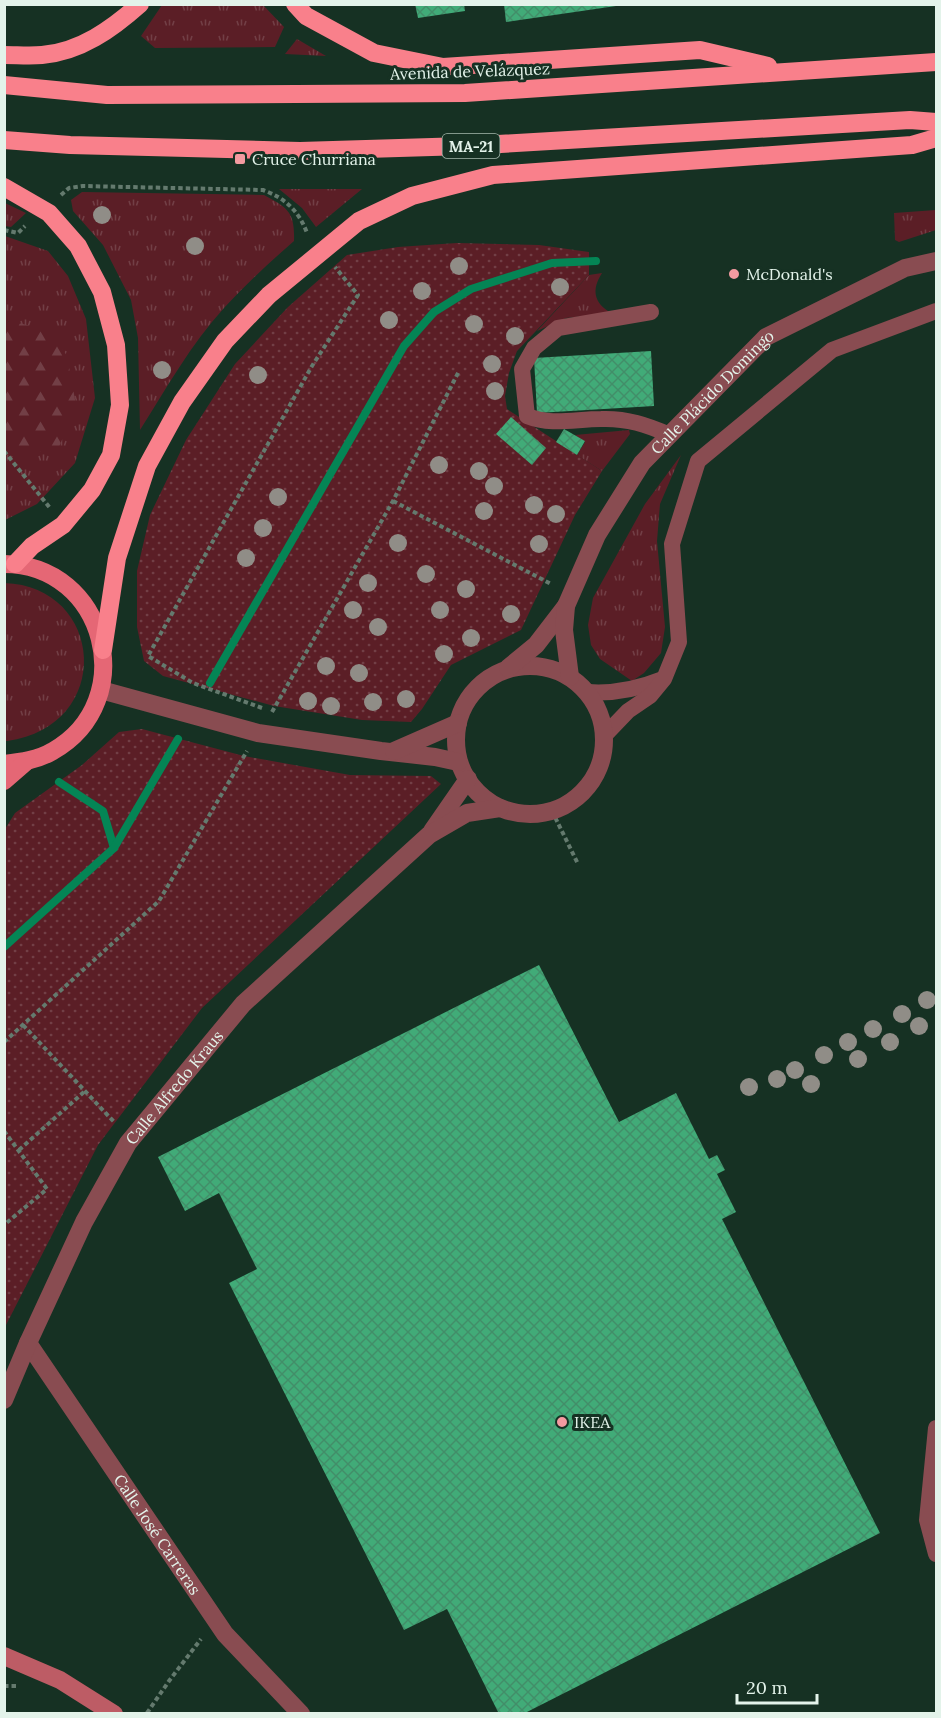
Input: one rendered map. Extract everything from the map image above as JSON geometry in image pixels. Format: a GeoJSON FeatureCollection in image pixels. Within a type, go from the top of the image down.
{"type":"FeatureCollection","features":[{"type":"Feature","properties":{"kind":"highway"},"geometry":{"type":"LineString","coordinates":[[4,55],[44,55],[82,44],[114,27],[140,4]]}},
{"type":"Feature","properties":{"kind":"highway"},"geometry":{"type":"LineString","coordinates":[[295,4],[306,16],[374,53],[443,66],[700,50],[787,71]]}},
{"type":"Feature","properties":{"kind":"highway","name":"Avenida de Velázquez"},"geometry":{"type":"LineString","coordinates":[[4,85],[107,95],[465,93],[936,62]]}},
{"type":"Feature","properties":{"kind":"highway","name":"MA-21"},"geometry":{"type":"LineString","coordinates":[[4,140],[70,145],[300,151],[465,146],[898,121],[936,122]]}},
{"type":"Feature","properties":{"kind":"highway"},"geometry":{"type":"LineString","coordinates":[[103,650],[117,558],[147,466],[182,402],[225,341],[269,295],[359,221],[412,196],[493,175],[912,145],[936,138]]}},
{"type":"Feature","properties":{"kind":"highway"},"geometry":{"type":"LineString","coordinates":[[4,187],[49,213],[78,246],[102,292],[116,345],[120,405],[111,455],[92,490],[63,525],[10,564]]}},
{"type":"Feature","properties":{"kind":"main road"},"geometry":{"type":"LineString","coordinates":[[4,764],[27,761],[52,752],[74,736],[91,715],[101,690],[104,670],[103,650],[97,624],[83,602],[64,584],[41,570],[10,564]]}},
{"type":"Feature","properties":{"kind":"main road"},"geometry":{"type":"LineString","coordinates":[[4,781],[27,761]]}},
{"type":"Feature","properties":{"kind":"main road"},"geometry":{"type":"LineString","coordinates":[[4,1656],[60,1680],[114,1713]]}},
{"type":"Feature","properties":{"kind":"street","name":"Calle Plácido Domingo"},"geometry":{"type":"LineString","coordinates":[[506,670],[536,645],[568,601],[597,535],[642,463],[766,337],[905,268],[936,261]]}},
{"type":"Feature","properties":{"kind":"street","name":"Calle Plácido Domingo"},"geometry":{"type":"LineString","coordinates":[[568,601],[564,630],[570,677]]}},
{"type":"Feature","properties":{"kind":"street"},"geometry":{"type":"LineString","coordinates":[[526,665],[549,668],[570,677],[588,692],[600,712],[605,735],[603,759],[594,781],[578,798],[552,811],[537,815],[516,814],[500,808],[478,792],[458,762],[454,745],[458,723],[467,701],[483,683],[506,670],[526,665]]}},
{"type":"Feature","properties":{"kind":"street"},"geometry":{"type":"LineString","coordinates":[[101,690],[258,733],[458,762]]}},
{"type":"Feature","properties":{"kind":"street"},"geometry":{"type":"LineString","coordinates":[[392,751],[458,723]]}},
{"type":"Feature","properties":{"kind":"street","name":"Calle Alfredo Kraus"},"geometry":{"type":"LineString","coordinates":[[429,835],[468,779]]}},
{"type":"Feature","properties":{"kind":"street","name":"Calle Alfredo Kraus"},"geometry":{"type":"LineString","coordinates":[[4,1400],[84,1221],[128,1143],[243,1004],[429,835],[467,813],[500,808]]}},
{"type":"Feature","properties":{"kind":"street","name":"Calle José Carreras"},"geometry":{"type":"LineString","coordinates":[[28,1343],[225,1634],[301,1713]]}},
{"type":"Feature","properties":{"kind":"lane"},"geometry":{"type":"LineString","coordinates":[[605,735],[628,711],[650,696],[664,679],[679,642],[672,544],[698,461],[832,350],[936,310]]}},
{"type":"Feature","properties":{"kind":"lane"},"geometry":{"type":"LineString","coordinates":[[651,312],[558,328],[534,348],[522,369],[527,416],[542,422],[604,418],[639,422],[670,435]]}},
{"type":"Feature","properties":{"kind":"lane"},"geometry":{"type":"LineString","coordinates":[[588,692],[606,693],[640,688],[664,679]]}},
{"type":"Feature","properties":{"kind":"lane"},"geometry":{"type":"LineString","coordinates":[[936,1428],[927,1520],[936,1554]]}},
{"type":"Feature","properties":{"kind":"path"},"geometry":{"type":"LineString","coordinates":[[56,199],[69,188],[83,186],[263,190],[278,196],[290,206],[302,220],[307,233]]}},
{"type":"Feature","properties":{"kind":"path"},"geometry":{"type":"LineString","coordinates":[[280,714],[192,683],[148,657],[312,366],[358,295],[334,266]]}},
{"type":"Feature","properties":{"kind":"path"},"geometry":{"type":"LineString","coordinates":[[271,712],[393,501],[459,371]]}},
{"type":"Feature","properties":{"kind":"path"},"geometry":{"type":"LineString","coordinates":[[4,451],[63,525]]}},
{"type":"Feature","properties":{"kind":"path"},"geometry":{"type":"LineString","coordinates":[[393,501],[568,601]]}},
{"type":"Feature","properties":{"kind":"path"},"geometry":{"type":"LineString","coordinates":[[4,1042],[159,901],[247,751],[257,753]]}},
{"type":"Feature","properties":{"kind":"path"},"geometry":{"type":"LineString","coordinates":[[552,811],[578,864]]}},
{"type":"Feature","properties":{"kind":"path"},"geometry":{"type":"LineString","coordinates":[[23,1025],[115,1123],[128,1143]]}},
{"type":"Feature","properties":{"kind":"path"},"geometry":{"type":"LineString","coordinates":[[18,1150],[84,1092]]}},
{"type":"Feature","properties":{"kind":"path"},"geometry":{"type":"LineString","coordinates":[[4,1131],[47,1189],[4,1225]]}},
{"type":"Feature","properties":{"kind":"path"},"geometry":{"type":"LineString","coordinates":[[147,1713],[201,1638]]}},
{"type":"Feature","properties":{"kind":"green space"},"geometry":{"type":"Polygon","coordinates":[[[162,5],[263,5],[284,27],[275,47],[155,48],[141,36],[162,5]]]}},
{"type":"Feature","properties":{"kind":"green space"},"geometry":{"type":"Polygon","coordinates":[[[297,39],[326,56],[285,54],[297,39]]]}},
{"type":"Feature","properties":{"kind":"green space"},"geometry":{"type":"Polygon","coordinates":[[[279,189],[362,189],[316,227],[302,208],[279,189]]]}},
{"type":"Feature","properties":{"kind":"green space"},"geometry":{"type":"Polygon","coordinates":[[[82,192],[264,195],[284,208],[293,223],[294,241],[249,282],[212,322],[179,367],[140,430],[138,338],[131,300],[103,245],[73,211],[71,200],[82,192]]]}},
{"type":"Feature","properties":{"kind":"green space"},"geometry":{"type":"Polygon","coordinates":[[[5,203],[26,213],[11,227],[5,226],[5,203]]]}},
{"type":"Feature","properties":{"kind":"green space"},"geometry":{"type":"Polygon","coordinates":[[[936,210],[936,230],[899,242],[895,240],[894,213],[936,210]]]}},
{"type":"Feature","properties":{"kind":"green space"},"geometry":{"type":"Polygon","coordinates":[[[5,236],[48,251],[68,276],[86,319],[95,398],[75,463],[37,504],[5,520],[9,321],[5,326],[5,236]]]}},
{"type":"Feature","properties":{"kind":"green space"},"geometry":{"type":"Polygon","coordinates":[[[457,243],[539,245],[589,252],[589,275],[517,351],[509,373],[505,396],[507,409],[602,471],[575,515],[521,630],[451,665],[411,722],[362,720],[274,706],[163,676],[144,661],[137,627],[137,571],[150,515],[186,440],[235,364],[288,307],[347,255],[398,247],[457,243]]]}},
{"type":"Feature","properties":{"kind":"green space"},"geometry":{"type":"Polygon","coordinates":[[[602,273],[596,285],[596,296],[601,305],[611,313],[566,318],[537,331],[589,275],[602,273]]]}},
{"type":"Feature","properties":{"kind":"green space"},"geometry":{"type":"Polygon","coordinates":[[[9,321],[50,330],[67,356],[76,405],[57,452],[5,451],[4,326],[9,321]]]}},
{"type":"Feature","properties":{"kind":"green space"},"geometry":{"type":"Polygon","coordinates":[[[629,430],[630,434],[602,471],[577,455],[585,442],[575,435],[629,430]]]}},
{"type":"Feature","properties":{"kind":"green space"},"geometry":{"type":"Polygon","coordinates":[[[681,455],[660,504],[657,541],[665,627],[661,653],[644,673],[632,681],[600,659],[591,645],[588,625],[593,598],[645,504],[681,455]]]}},
{"type":"Feature","properties":{"kind":"green space"},"geometry":{"type":"Polygon","coordinates":[[[4,583],[38,590],[62,607],[78,630],[84,658],[80,685],[66,710],[42,730],[7,741],[4,741],[4,583]]]}},
{"type":"Feature","properties":{"kind":"green space"},"geometry":{"type":"Polygon","coordinates":[[[142,729],[244,756],[350,775],[431,776],[441,784],[202,1008],[98,1145],[5,1327],[5,829],[15,813],[82,765],[119,732],[142,729]]]}},
{"type":"Feature","properties":{"kind":"building"},"geometry":{"type":"Polygon","coordinates":[[[415,4],[464,4],[465,11],[418,18],[415,4]]]}},
{"type":"Feature","properties":{"kind":"building"},"geometry":{"type":"Polygon","coordinates":[[[504,4],[616,4],[616,6],[506,22],[504,4]]]}},
{"type":"Feature","properties":{"kind":"building"},"geometry":{"type":"Polygon","coordinates":[[[651,351],[654,406],[537,413],[534,358],[651,351]]]}},
{"type":"Feature","properties":{"kind":"building"},"geometry":{"type":"Polygon","coordinates":[[[511,417],[546,448],[532,465],[496,434],[511,417]]]}},
{"type":"Feature","properties":{"kind":"building"},"geometry":{"type":"Polygon","coordinates":[[[564,429],[585,441],[577,455],[556,442],[564,429]]]}},
{"type":"Feature","properties":{"kind":"building","name":"IKEA"},"geometry":{"type":"Polygon","coordinates":[[[539,965],[619,1122],[676,1093],[709,1159],[717,1155],[725,1170],[717,1174],[736,1212],[722,1219],[880,1533],[523,1714],[499,1714],[447,1609],[404,1630],[229,1283],[257,1269],[219,1193],[185,1211],[158,1157],[539,965]]]}},
{"type":"Feature","properties":{"kind":"waterway"},"geometry":{"type":"LineString","coordinates":[[210,683],[404,346],[434,312],[471,289],[552,263],[596,261]]}},
{"type":"Feature","properties":{"kind":"waterway"},"geometry":{"type":"LineString","coordinates":[[4,947],[114,848],[178,739]]}},
{"type":"Feature","properties":{"kind":"waterway"},"geometry":{"type":"LineString","coordinates":[[59,782],[103,811],[114,848]]}},
{"type":"Feature","properties":{"kind":"place","name":"Cruce Churriana"},"geometry":{"type":"Point","coordinates":[240,159]}},
{"type":"Feature","properties":{"kind":"place","name":"McDonald's"},"geometry":{"type":"Point","coordinates":[734,274]}},
{"type":"Feature","properties":{"kind":"place","name":"IKEA"},"geometry":{"type":"Point","coordinates":[562,1422]}}]}
